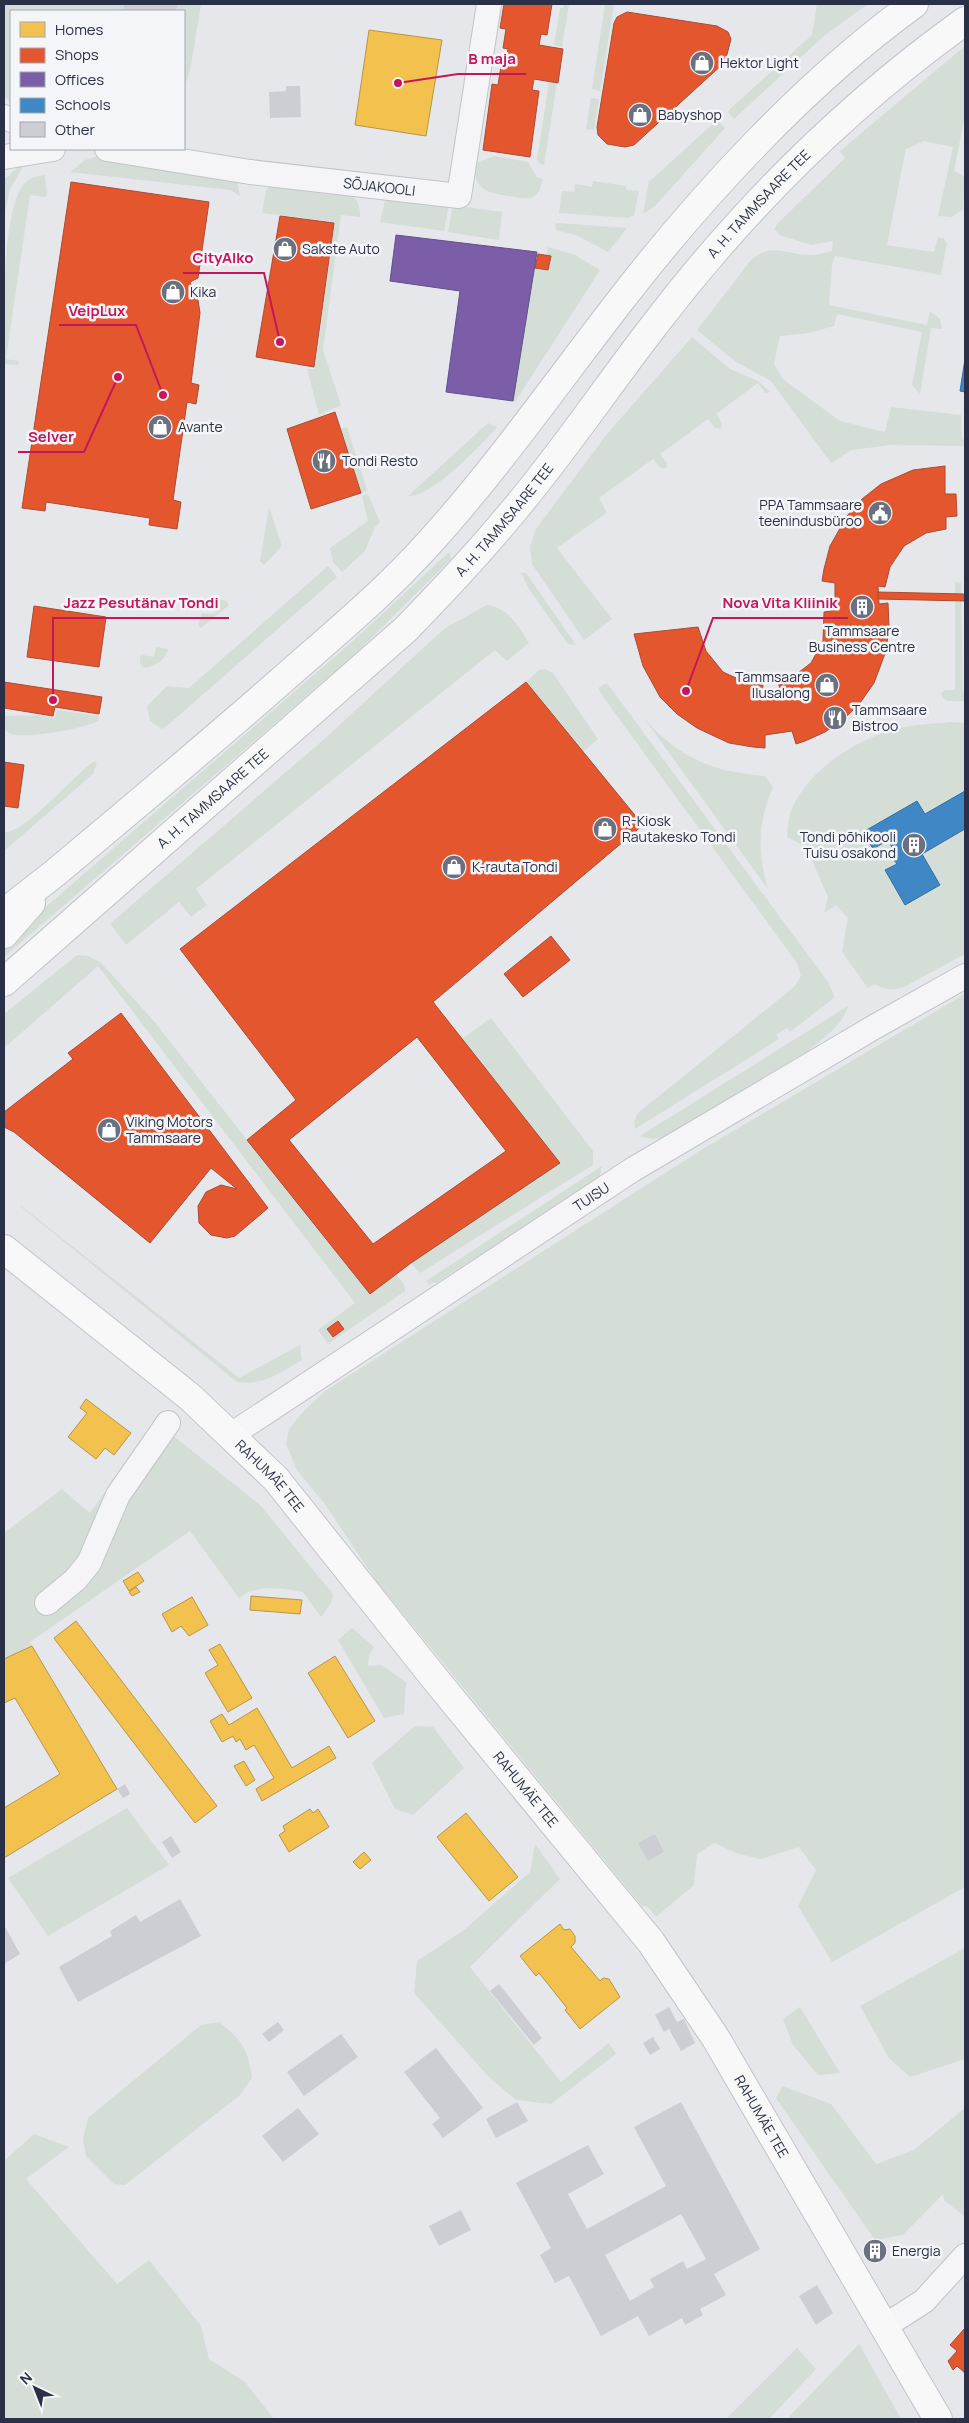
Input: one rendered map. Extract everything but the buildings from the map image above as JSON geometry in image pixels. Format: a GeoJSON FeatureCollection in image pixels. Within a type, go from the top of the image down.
{"type":"FeatureCollection","features":[{"type":"Feature","properties":{"kind":"main road"},"geometry":{"type":"LineString","coordinates":[[4,912],[55,873],[356,615],[413,560],[460,508],[565,376],[620,300],[725,178],[773,127],[836,68],[914,4]]}},
{"type":"Feature","properties":{"kind":"main road","name":"A. H. TAMMSAARE TEE"},"geometry":{"type":"LineString","coordinates":[[4,982],[63,932],[424,611],[511,514],[656,322],[751,212],[826,135],[884,82],[965,20]]}},
{"type":"Feature","properties":{"kind":"main road"},"geometry":{"type":"LineString","coordinates":[[4,892],[55,873]]}},
{"type":"Feature","properties":{"kind":"main road"},"geometry":{"type":"LineString","coordinates":[[4,934],[55,873]]}},
{"type":"Feature","properties":{"kind":"main road","name":"RAHUMÄE TEE"},"geometry":{"type":"LineString","coordinates":[[4,1249],[147,1361],[276,1479],[436,1680],[651,1942],[715,2037],[886,2326],[938,2419]]}},
{"type":"Feature","properties":{"kind":"street","name":"SÕJAKOOLI"},"geometry":{"type":"LineString","coordinates":[[112,150],[250,172],[459,196],[489,4]]}},
{"type":"Feature","properties":{"kind":"street"},"geometry":{"type":"LineString","coordinates":[[4,158],[48,150]]}},
{"type":"Feature","properties":{"kind":"street","name":"TUISU"},"geometry":{"type":"LineString","coordinates":[[231,1436],[632,1170],[876,1026],[965,976]]}},
{"type":"Feature","properties":{"kind":"street"},"geometry":{"type":"LineString","coordinates":[[47,1602],[75,1580],[89,1563],[118,1495],[168,1424]]}},
{"type":"Feature","properties":{"kind":"street"},"geometry":{"type":"LineString","coordinates":[[886,2326],[924,2301],[965,2256]]}},
{"type":"Feature","properties":{"kind":"shaded area"},"geometry":{"type":"Polygon","coordinates":[[[4,4],[124,4],[123,10],[10,10],[10,102],[4,96],[4,4]]]}},
{"type":"Feature","properties":{"kind":"shaded area"},"geometry":{"type":"Polygon","coordinates":[[[178,4],[201,4],[190,71],[185,85],[185,10],[176,10],[178,4]]]}},
{"type":"Feature","properties":{"kind":"shaded area"},"geometry":{"type":"Polygon","coordinates":[[[564,4],[569,4],[562,47],[554,45],[560,8],[563,8],[564,4]]]}},
{"type":"Feature","properties":{"kind":"shaded area"},"geometry":{"type":"Polygon","coordinates":[[[605,4],[614,5],[600,91],[592,89],[605,4]]]}},
{"type":"Feature","properties":{"kind":"shaded area"},"geometry":{"type":"Polygon","coordinates":[[[817,4],[868,4],[825,35],[734,119],[728,112],[731,108],[812,35],[817,4]]]}},
{"type":"Feature","properties":{"kind":"shaded area"},"geometry":{"type":"Polygon","coordinates":[[[965,46],[965,115],[954,171],[965,177],[963,209],[952,217],[938,216],[953,147],[924,141],[906,149],[887,245],[934,252],[938,237],[943,238],[947,243],[941,275],[835,256],[832,265],[829,305],[927,325],[930,311],[940,319],[942,329],[931,328],[920,394],[912,385],[922,332],[837,314],[834,326],[809,333],[780,336],[774,364],[783,379],[840,421],[885,432],[891,407],[961,415],[962,439],[965,440],[965,446],[891,445],[852,450],[831,463],[771,381],[736,362],[697,330],[751,260],[759,254],[774,250],[803,255],[832,251],[833,241],[811,245],[780,235],[774,229],[845,158],[840,151],[965,46]]]}},
{"type":"Feature","properties":{"kind":"shaded area"},"geometry":{"type":"Polygon","coordinates":[[[549,82],[557,83],[544,165],[540,164],[537,160],[549,82]]]}},
{"type":"Feature","properties":{"kind":"shaded area"},"geometry":{"type":"Polygon","coordinates":[[[591,98],[599,99],[594,130],[586,129],[591,98]]]}},
{"type":"Feature","properties":{"kind":"shaded area"},"geometry":{"type":"Polygon","coordinates":[[[717,120],[725,128],[655,206],[643,214],[649,182],[717,120]]]}},
{"type":"Feature","properties":{"kind":"shaded area"},"geometry":{"type":"Polygon","coordinates":[[[494,156],[528,162],[537,177],[543,179],[538,193],[532,197],[522,198],[491,192],[481,186],[477,181],[474,164],[494,156]]]}},
{"type":"Feature","properties":{"kind":"shaded area"},"geometry":{"type":"Polygon","coordinates":[[[95,157],[113,157],[232,177],[237,182],[240,196],[231,190],[70,172],[85,160],[95,157]]]}},
{"type":"Feature","properties":{"kind":"shaded area"},"geometry":{"type":"Polygon","coordinates":[[[24,165],[10,189],[4,216],[4,180],[16,169],[24,165]]]}},
{"type":"Feature","properties":{"kind":"shaded area"},"geometry":{"type":"Polygon","coordinates":[[[45,175],[47,195],[45,197],[30,195],[6,359],[18,361],[19,365],[5,364],[4,367],[5,269],[12,214],[18,194],[27,181],[45,175]]]}},
{"type":"Feature","properties":{"kind":"shaded area"},"geometry":{"type":"Polygon","coordinates":[[[593,181],[626,186],[626,190],[639,191],[634,215],[628,218],[559,213],[562,191],[574,192],[575,184],[592,187],[593,181]]]}},
{"type":"Feature","properties":{"kind":"shaded area"},"geometry":{"type":"Polygon","coordinates":[[[273,183],[313,184],[341,189],[351,195],[358,204],[360,217],[341,215],[323,350],[341,405],[319,415],[307,369],[315,369],[335,222],[262,213],[266,190],[273,183]]]}},
{"type":"Feature","properties":{"kind":"shaded area"},"geometry":{"type":"Polygon","coordinates":[[[386,196],[449,204],[444,231],[380,222],[386,196]]]}},
{"type":"Feature","properties":{"kind":"shaded area"},"geometry":{"type":"Polygon","coordinates":[[[453,205],[502,212],[499,240],[448,232],[453,205]]]}},
{"type":"Feature","properties":{"kind":"shaded area"},"geometry":{"type":"Polygon","coordinates":[[[555,224],[627,228],[608,252],[576,235],[556,230],[555,224]]]}},
{"type":"Feature","properties":{"kind":"shaded area"},"geometry":{"type":"Polygon","coordinates":[[[548,247],[575,255],[600,270],[515,402],[513,401],[536,254],[536,268],[548,270],[550,256],[547,255],[548,247]]]}},
{"type":"Feature","properties":{"kind":"shaded area"},"geometry":{"type":"Polygon","coordinates":[[[692,337],[730,369],[758,381],[770,392],[765,393],[758,383],[716,414],[722,423],[721,429],[715,428],[708,419],[660,454],[667,463],[666,468],[661,468],[653,459],[599,498],[606,511],[605,514],[557,548],[612,619],[584,640],[532,564],[530,547],[536,529],[607,434],[692,337]]]}},
{"type":"Feature","properties":{"kind":"shaded area"},"geometry":{"type":"Polygon","coordinates":[[[488,423],[497,427],[455,469],[429,489],[408,496],[488,423]]]}},
{"type":"Feature","properties":{"kind":"shaded area"},"geometry":{"type":"Polygon","coordinates":[[[347,427],[367,490],[361,493],[340,429],[347,427]]]}},
{"type":"Feature","properties":{"kind":"shaded area"},"geometry":{"type":"Polygon","coordinates":[[[368,494],[380,522],[375,527],[365,551],[342,572],[333,562],[330,548],[368,521],[362,496],[368,494]]]}},
{"type":"Feature","properties":{"kind":"shaded area"},"geometry":{"type":"Polygon","coordinates":[[[269,507],[282,546],[264,565],[260,561],[269,507]]]}},
{"type":"Feature","properties":{"kind":"shaded area"},"geometry":{"type":"Polygon","coordinates":[[[449,552],[451,559],[355,654],[4,957],[4,943],[353,641],[449,552]]]}},
{"type":"Feature","properties":{"kind":"shaded area"},"geometry":{"type":"Polygon","coordinates":[[[328,566],[337,577],[168,725],[162,729],[150,721],[147,706],[167,686],[189,688],[328,566]]]}},
{"type":"Feature","properties":{"kind":"shaded area"},"geometry":{"type":"Polygon","coordinates":[[[521,573],[526,573],[576,645],[568,644],[529,589],[521,573]]]}},
{"type":"Feature","properties":{"kind":"shaded area"},"geometry":{"type":"Polygon","coordinates":[[[955,582],[961,583],[963,691],[965,692],[965,701],[948,701],[941,694],[945,690],[955,690],[955,582]]]}},
{"type":"Feature","properties":{"kind":"shaded area"},"geometry":{"type":"Polygon","coordinates":[[[218,599],[226,601],[229,605],[201,628],[198,625],[202,613],[215,614],[218,599]]]}},
{"type":"Feature","properties":{"kind":"shaded area"},"geometry":{"type":"Polygon","coordinates":[[[487,605],[507,614],[517,624],[529,643],[507,661],[495,650],[196,889],[207,905],[191,917],[179,902],[126,945],[111,925],[112,922],[322,741],[445,628],[487,605]]]}},
{"type":"Feature","properties":{"kind":"shaded area"},"geometry":{"type":"Polygon","coordinates":[[[156,647],[168,649],[167,653],[155,665],[143,667],[140,663],[140,657],[142,655],[154,657],[156,647]]]}},
{"type":"Feature","properties":{"kind":"shaded area"},"geometry":{"type":"Polygon","coordinates":[[[545,669],[553,673],[598,739],[583,752],[526,682],[539,670],[545,669]]]}},
{"type":"Feature","properties":{"kind":"shaded area"},"geometry":{"type":"Polygon","coordinates":[[[607,683],[828,982],[835,997],[790,1032],[787,1028],[776,1035],[779,1039],[635,1129],[634,1121],[638,1113],[794,987],[801,976],[797,963],[604,698],[598,688],[607,683]]]}},
{"type":"Feature","properties":{"kind":"shaded area"},"geometry":{"type":"Polygon","coordinates":[[[57,710],[99,716],[98,721],[71,729],[35,735],[14,735],[4,729],[4,716],[39,715],[55,718],[57,710]]]}},
{"type":"Feature","properties":{"kind":"shaded area"},"geometry":{"type":"Polygon","coordinates":[[[643,717],[656,731],[683,753],[729,771],[765,776],[773,787],[764,812],[761,837],[762,863],[768,889],[643,717]]]}},
{"type":"Feature","properties":{"kind":"shaded area"},"geometry":{"type":"Polygon","coordinates":[[[950,722],[965,723],[965,954],[904,987],[889,989],[874,984],[868,988],[842,952],[848,918],[836,905],[824,913],[828,897],[806,847],[787,837],[790,814],[809,782],[822,769],[852,748],[868,739],[900,728],[950,722]]]}},
{"type":"Feature","properties":{"kind":"shaded area"},"geometry":{"type":"Polygon","coordinates":[[[93,762],[97,762],[93,774],[4,851],[4,832],[13,830],[36,815],[93,762]]]}},
{"type":"Feature","properties":{"kind":"shaded area"},"geometry":{"type":"Polygon","coordinates":[[[77,955],[88,956],[101,963],[153,1020],[247,1140],[396,1274],[405,1286],[405,1291],[328,1344],[318,1330],[355,1303],[98,966],[4,1048],[4,1014],[77,955]]]}},
{"type":"Feature","properties":{"kind":"shaded area"},"geometry":{"type":"Polygon","coordinates":[[[965,994],[965,1887],[832,1962],[798,1906],[816,1870],[799,1847],[761,1859],[739,1854],[714,1843],[697,1854],[694,1885],[656,1917],[648,1907],[641,1905],[377,1582],[324,1503],[297,1470],[286,1444],[289,1429],[303,1412],[325,1391],[701,1150],[965,994]]]}},
{"type":"Feature","properties":{"kind":"shaded area"},"geometry":{"type":"Polygon","coordinates":[[[848,1006],[837,1026],[808,1051],[661,1138],[651,1139],[640,1136],[848,1006]]]}},
{"type":"Feature","properties":{"kind":"shaded area"},"geometry":{"type":"Polygon","coordinates":[[[491,1018],[593,1151],[593,1165],[420,1273],[411,1263],[560,1163],[462,1039],[491,1018]]]}},
{"type":"Feature","properties":{"kind":"shaded area"},"geometry":{"type":"Polygon","coordinates":[[[602,1166],[600,1176],[438,1282],[429,1284],[426,1281],[602,1166]]]}},
{"type":"Feature","properties":{"kind":"shaded area"},"geometry":{"type":"Polygon","coordinates":[[[20,1205],[239,1378],[300,1345],[302,1360],[279,1374],[263,1380],[246,1383],[237,1382],[20,1205]]]}},
{"type":"Feature","properties":{"kind":"shaded area"},"geometry":{"type":"Polygon","coordinates":[[[156,1422],[260,1505],[333,1594],[331,1603],[321,1617],[303,1592],[270,1588],[253,1591],[239,1598],[190,1531],[30,1642],[32,1646],[4,1659],[4,1533],[62,1489],[90,1513],[156,1422]]]}},
{"type":"Feature","properties":{"kind":"shaded area"},"geometry":{"type":"Polygon","coordinates":[[[352,1628],[374,1647],[369,1655],[368,1666],[381,1665],[406,1682],[404,1714],[384,1718],[338,1640],[352,1628]]]}},
{"type":"Feature","properties":{"kind":"shaded area"},"geometry":{"type":"Polygon","coordinates":[[[415,1726],[433,1727],[464,1768],[413,1815],[395,1809],[372,1763],[415,1726]]]}},
{"type":"Feature","properties":{"kind":"shaded area"},"geometry":{"type":"Polygon","coordinates":[[[127,1808],[169,1865],[48,1936],[8,1878],[127,1808]]]}},
{"type":"Feature","properties":{"kind":"shaded area"},"geometry":{"type":"Polygon","coordinates":[[[535,1844],[560,1879],[470,1967],[561,2082],[609,2043],[616,2054],[551,2104],[516,2100],[489,2077],[414,1993],[417,1961],[464,1930],[530,1872],[535,1844]]]}},
{"type":"Feature","properties":{"kind":"shaded area"},"geometry":{"type":"Polygon","coordinates":[[[965,1948],[965,2059],[910,2077],[889,2058],[860,2006],[965,1948]]]}},
{"type":"Feature","properties":{"kind":"shaded area"},"geometry":{"type":"Polygon","coordinates":[[[800,2007],[840,2073],[818,2075],[793,2045],[783,2019],[800,2007]]]}},
{"type":"Feature","properties":{"kind":"shaded area"},"geometry":{"type":"Polygon","coordinates":[[[219,2022],[243,2046],[252,2078],[240,2095],[125,2185],[114,2184],[86,2156],[83,2139],[88,2118],[201,2025],[219,2022]]]}},
{"type":"Feature","properties":{"kind":"shaded area"},"geometry":{"type":"Polygon","coordinates":[[[783,2086],[831,2104],[876,2164],[914,2150],[965,2108],[965,2217],[944,2200],[943,2194],[903,2235],[875,2240],[776,2098],[783,2086]]]}},
{"type":"Feature","properties":{"kind":"shaded area"},"geometry":{"type":"Polygon","coordinates":[[[34,2134],[69,2147],[26,2179],[117,2284],[149,2260],[201,2326],[209,2359],[245,2382],[274,2419],[4,2419],[4,2161],[34,2134]]]}},
{"type":"Feature","properties":{"kind":"shaded area"},"geometry":{"type":"Polygon","coordinates":[[[859,2344],[901,2419],[787,2419],[859,2344]]]}},
{"type":"Feature","properties":{"kind":"shaded area"},"geometry":{"type":"Polygon","coordinates":[[[797,2348],[816,2369],[769,2419],[726,2419],[797,2348]]]}},
{"type":"Feature","properties":{"kind":"place","name":"Hektor Light"},"geometry":{"type":"Point","coordinates":[702,63]}},
{"type":"Feature","properties":{"kind":"place","name":"B maja"},"geometry":{"type":"Point","coordinates":[398,83]}},
{"type":"Feature","properties":{"kind":"place","name":"Babyshop"},"geometry":{"type":"Point","coordinates":[640,115]}},
{"type":"Feature","properties":{"kind":"place","name":"Sakste Auto"},"geometry":{"type":"Point","coordinates":[285,249]}},
{"type":"Feature","properties":{"kind":"place","name":"Kika"},"geometry":{"type":"Point","coordinates":[173,292]}},
{"type":"Feature","properties":{"kind":"place","name":"CityAlko"},"geometry":{"type":"Point","coordinates":[280,342]}},
{"type":"Feature","properties":{"kind":"place","name":"Selver"},"geometry":{"type":"Point","coordinates":[118,377]}},
{"type":"Feature","properties":{"kind":"place","name":"VeipLux"},"geometry":{"type":"Point","coordinates":[163,395]}},
{"type":"Feature","properties":{"kind":"place","name":"Avante"},"geometry":{"type":"Point","coordinates":[160,427]}},
{"type":"Feature","properties":{"kind":"place","name":"Tondi Resto"},"geometry":{"type":"Point","coordinates":[324,461]}},
{"type":"Feature","properties":{"kind":"place","name":"PPA Tammsaare teenindusbüroo"},"geometry":{"type":"Point","coordinates":[880,513]}},
{"type":"Feature","properties":{"kind":"place","name":"Tammsaare Business Centre"},"geometry":{"type":"Point","coordinates":[862,607]}},
{"type":"Feature","properties":{"kind":"place","name":"Tammsaare Ilusalong"},"geometry":{"type":"Point","coordinates":[827,685]}},
{"type":"Feature","properties":{"kind":"place","name":"Nova Vita Kliinik"},"geometry":{"type":"Point","coordinates":[686,691]}},
{"type":"Feature","properties":{"kind":"place","name":"Jazz Pesutänav Tondi"},"geometry":{"type":"Point","coordinates":[53,700]}},
{"type":"Feature","properties":{"kind":"place","name":"Tammsaare Bistroo"},"geometry":{"type":"Point","coordinates":[835,718]}},
{"type":"Feature","properties":{"kind":"place","name":"R-Kiosk Rautakesko Tondi"},"geometry":{"type":"Point","coordinates":[605,829]}},
{"type":"Feature","properties":{"kind":"place","name":"Tondi põhikooli Tuisu osakond"},"geometry":{"type":"Point","coordinates":[914,845]}},
{"type":"Feature","properties":{"kind":"place","name":"K-rauta Tondi"},"geometry":{"type":"Point","coordinates":[454,867]}},
{"type":"Feature","properties":{"kind":"place","name":"Viking Motors Tammsaare"},"geometry":{"type":"Point","coordinates":[109,1130]}},
{"type":"Feature","properties":{"kind":"place","name":"Energia"},"geometry":{"type":"Point","coordinates":[875,2251]}}]}
